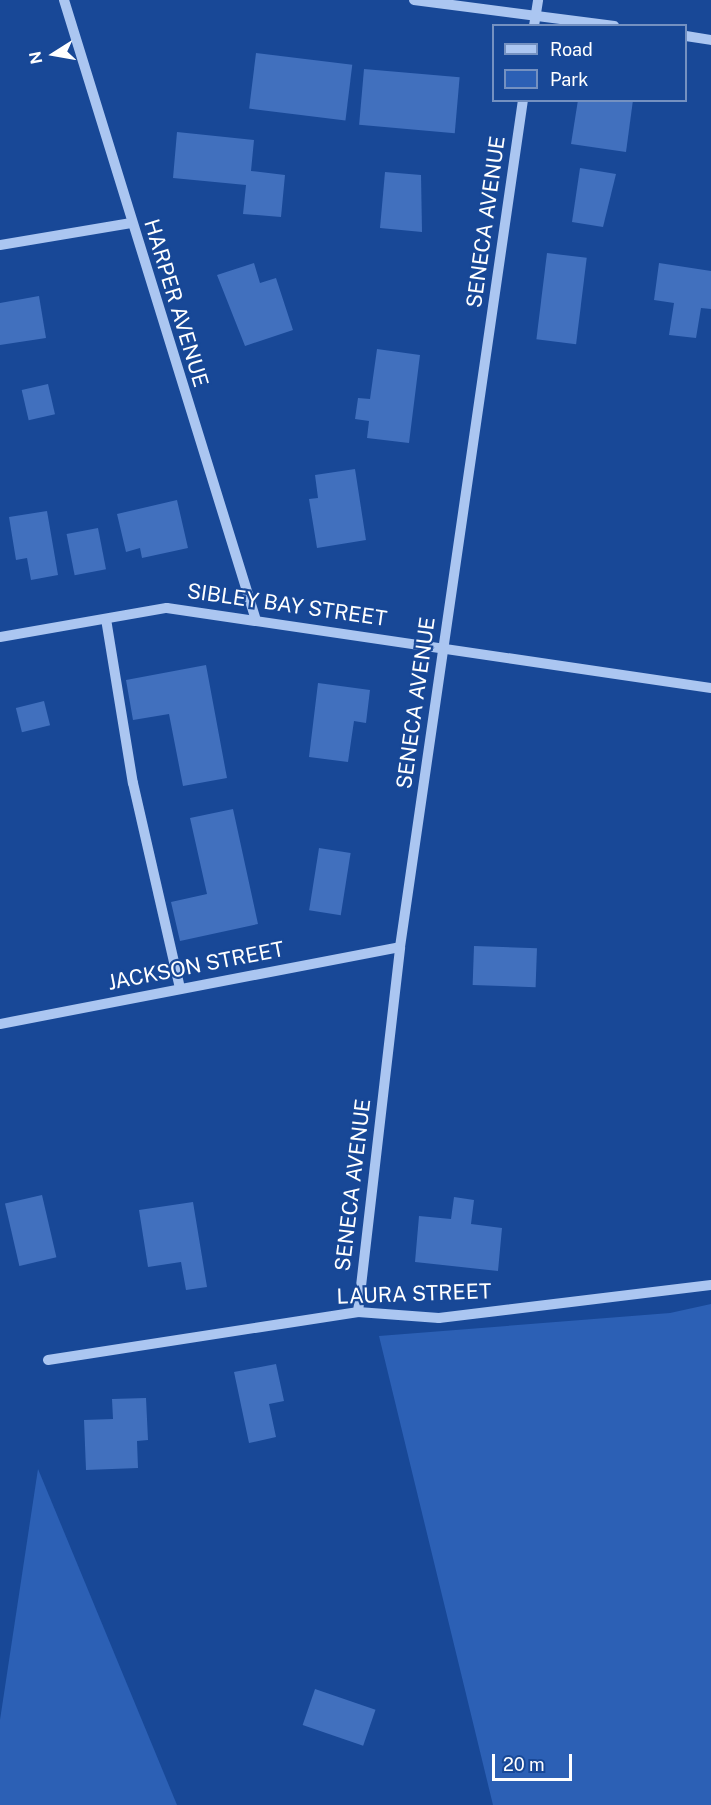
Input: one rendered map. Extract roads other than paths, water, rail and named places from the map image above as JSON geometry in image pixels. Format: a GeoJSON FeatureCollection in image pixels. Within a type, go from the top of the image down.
{"type":"FeatureCollection","features":[{"type":"Feature","properties":{"kind":"street","name":"HARPER AVENUE"},"geometry":{"type":"LineString","coordinates":[[64,0],[131,223],[255,617]]}},
{"type":"Feature","properties":{"kind":"street"},"geometry":{"type":"LineString","coordinates":[[414,0],[535,20],[588,24]]}},
{"type":"Feature","properties":{"kind":"street"},"geometry":{"type":"LineString","coordinates":[[535,20],[538,0]]}},
{"type":"Feature","properties":{"kind":"street"},"geometry":{"type":"LineString","coordinates":[[687,36],[711,40]]}},
{"type":"Feature","properties":{"kind":"street","name":"SENECA AVENUE"},"geometry":{"type":"LineString","coordinates":[[358,1312],[400,947],[523,102]]}},
{"type":"Feature","properties":{"kind":"street"},"geometry":{"type":"LineString","coordinates":[[0,245],[131,223]]}},
{"type":"Feature","properties":{"kind":"street","name":"SIBLEY BAY STREET"},"geometry":{"type":"LineString","coordinates":[[0,638],[167,608],[255,617],[443,649],[711,688]]}},
{"type":"Feature","properties":{"kind":"street"},"geometry":{"type":"LineString","coordinates":[[106,619],[133,783],[180,989]]}},
{"type":"Feature","properties":{"kind":"street","name":"JACKSON STREET"},"geometry":{"type":"LineString","coordinates":[[0,1024],[400,947]]}},
{"type":"Feature","properties":{"kind":"street","name":"LAURA STREET"},"geometry":{"type":"LineString","coordinates":[[48,1360],[358,1312],[439,1318],[711,1285]]}}]}
